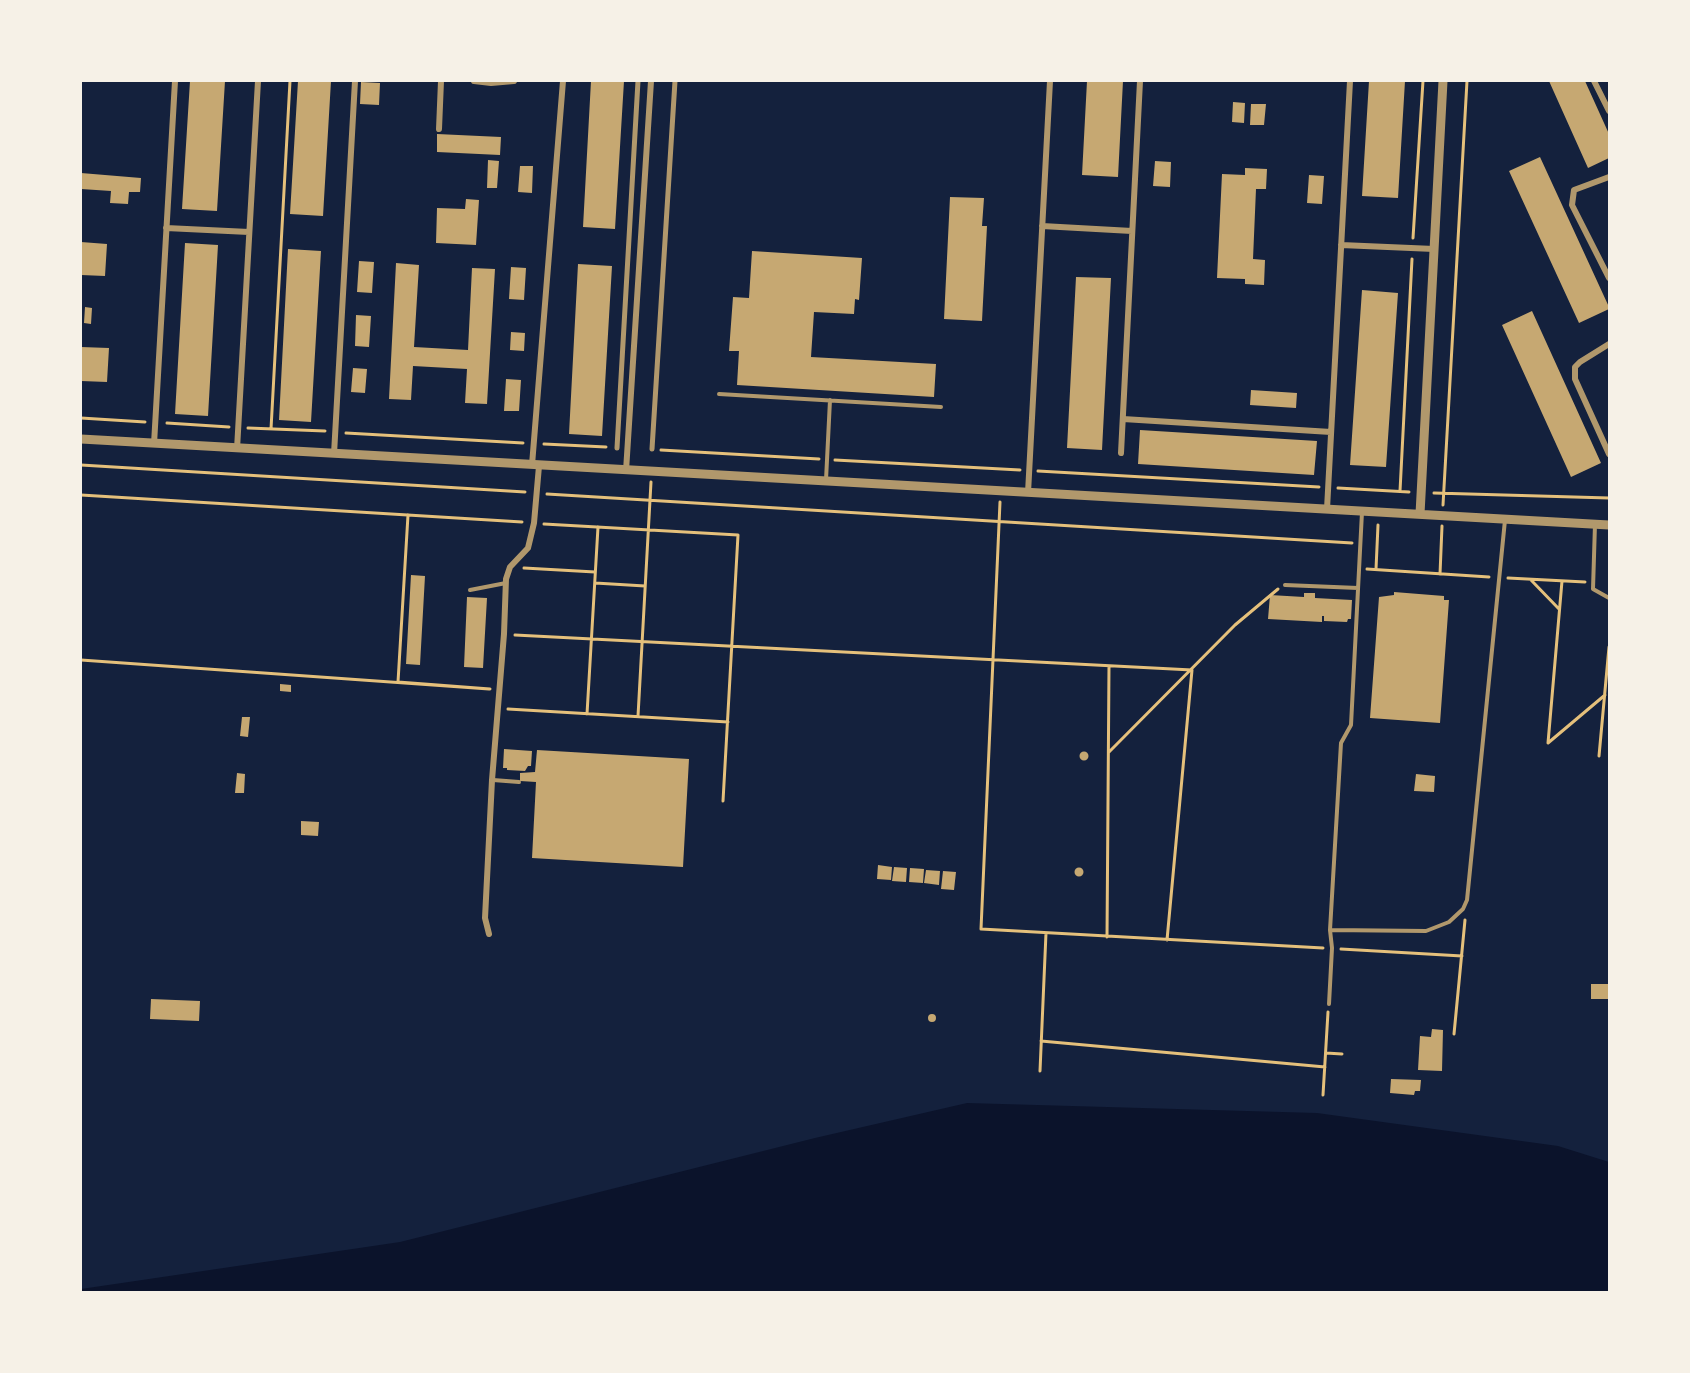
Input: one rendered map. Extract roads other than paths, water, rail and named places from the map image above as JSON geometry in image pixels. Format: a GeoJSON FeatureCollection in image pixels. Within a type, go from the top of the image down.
{"type":"FeatureCollection","features":[{"type":"Feature","properties":{"kind":"street"},"geometry":{"type":"LineString","coordinates":[[154,444],[175,81]]}},
{"type":"Feature","properties":{"kind":"street"},"geometry":{"type":"LineString","coordinates":[[237,449],[258,81]]}},
{"type":"Feature","properties":{"kind":"street"},"geometry":{"type":"LineString","coordinates":[[334,454],[355,81]]}},
{"type":"Feature","properties":{"kind":"street"},"geometry":{"type":"LineString","coordinates":[[439,129],[441,81]]}},
{"type":"Feature","properties":{"kind":"street"},"geometry":{"type":"LineString","coordinates":[[474,81],[501,83],[514,81]]}},
{"type":"Feature","properties":{"kind":"street"},"geometry":{"type":"LineString","coordinates":[[489,934],[485,918],[506,583],[510,567],[528,548],[537,493],[533,443],[563,81]]}},
{"type":"Feature","properties":{"kind":"street"},"geometry":{"type":"LineString","coordinates":[[617,448],[638,81]]}},
{"type":"Feature","properties":{"kind":"street"},"geometry":{"type":"LineString","coordinates":[[626,471],[651,81]]}},
{"type":"Feature","properties":{"kind":"street"},"geometry":{"type":"LineString","coordinates":[[652,449],[675,81]]}},
{"type":"Feature","properties":{"kind":"street"},"geometry":{"type":"LineString","coordinates":[[1028,493],[1050,81]]}},
{"type":"Feature","properties":{"kind":"street"},"geometry":{"type":"LineString","coordinates":[[1121,453],[1140,81]]}},
{"type":"Feature","properties":{"kind":"street"},"geometry":{"type":"LineString","coordinates":[[1327,509],[1350,81]]}},
{"type":"Feature","properties":{"kind":"street"},"geometry":{"type":"LineString","coordinates":[[1420,514],[1443,81]]}},
{"type":"Feature","properties":{"kind":"street"},"geometry":{"type":"LineString","coordinates":[[1594,81],[1609,111]]}},
{"type":"Feature","properties":{"kind":"street"},"geometry":{"type":"LineString","coordinates":[[1609,177],[1574,190],[1572,205],[1609,278]]}},
{"type":"Feature","properties":{"kind":"street"},"geometry":{"type":"LineString","coordinates":[[1042,226],[1132,231]]}},
{"type":"Feature","properties":{"kind":"street"},"geometry":{"type":"LineString","coordinates":[[166,228],[249,232]]}},
{"type":"Feature","properties":{"kind":"street"},"geometry":{"type":"LineString","coordinates":[[1341,245],[1434,249]]}},
{"type":"Feature","properties":{"kind":"street"},"geometry":{"type":"LineString","coordinates":[[1609,344],[1575,367],[1575,379],[1609,454]]}},
{"type":"Feature","properties":{"kind":"street"},"geometry":{"type":"LineString","coordinates":[[1123,419],[1331,432]]}},
{"type":"Feature","properties":{"kind":"street"},"geometry":{"type":"LineString","coordinates":[[81,440],[1609,525]]}},
{"type":"Feature","properties":{"kind":"lane"},"geometry":{"type":"LineString","coordinates":[[719,394],[941,407]]}},
{"type":"Feature","properties":{"kind":"lane"},"geometry":{"type":"LineString","coordinates":[[826,482],[830,400]]}},
{"type":"Feature","properties":{"kind":"lane"},"geometry":{"type":"LineString","coordinates":[[1329,1004],[1332,948],[1330,930],[1341,743],[1351,725],[1362,511]]}},
{"type":"Feature","properties":{"kind":"lane"},"geometry":{"type":"LineString","coordinates":[[1330,930],[1426,932],[1449,922],[1463,909],[1467,900],[1505,519]]}},
{"type":"Feature","properties":{"kind":"lane"},"geometry":{"type":"LineString","coordinates":[[1595,524],[1593,589],[1609,598]]}},
{"type":"Feature","properties":{"kind":"lane"},"geometry":{"type":"LineString","coordinates":[[470,590],[506,583]]}},
{"type":"Feature","properties":{"kind":"lane"},"geometry":{"type":"LineString","coordinates":[[1285,585],[1358,588]]}},
{"type":"Feature","properties":{"kind":"lane"},"geometry":{"type":"LineString","coordinates":[[492,780],[519,782]]}},
{"type":"Feature","properties":{"kind":"water"},"geometry":{"type":"Polygon","coordinates":[[[967,1103],[1317,1113],[1558,1146],[1609,1162],[1609,1292],[81,1292],[81,1289],[400,1242],[815,1138],[967,1103]]]}}]}
